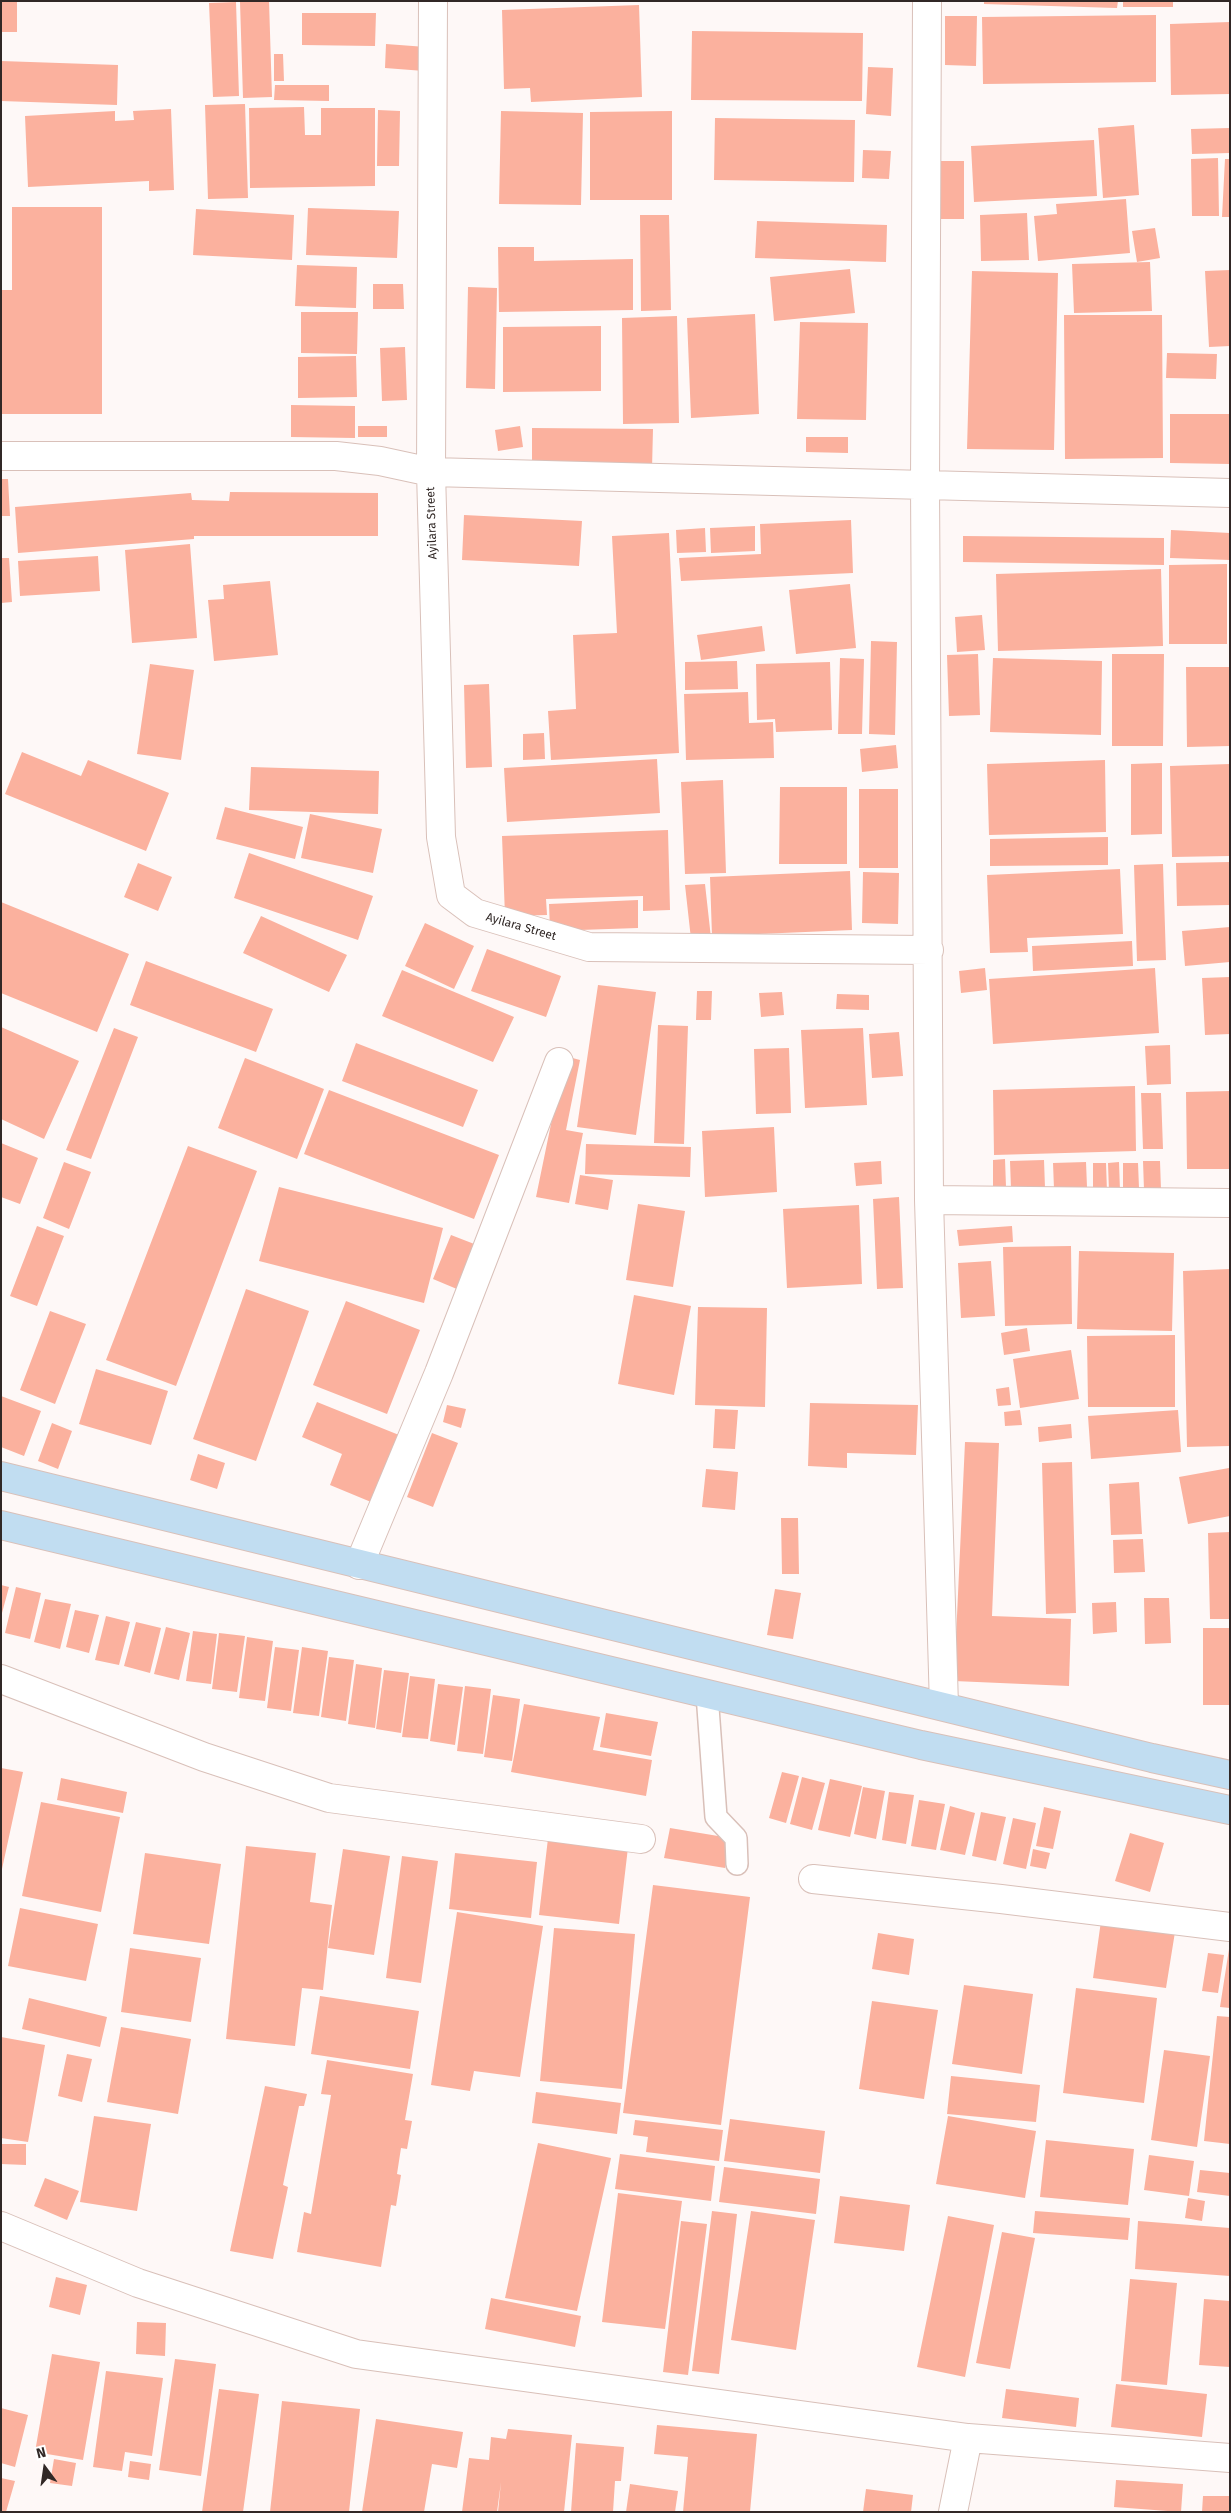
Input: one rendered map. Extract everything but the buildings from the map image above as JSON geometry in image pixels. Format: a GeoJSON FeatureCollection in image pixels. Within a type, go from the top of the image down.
{"type":"FeatureCollection","features":[{"type":"Feature","properties":{"kind":"main road"},"geometry":{"type":"LineString","coordinates":[[1,1476],[1152,1758],[1230,1775]]}},
{"type":"Feature","properties":{"kind":"main road"},"geometry":{"type":"LineString","coordinates":[[1,1525],[921,1745],[1230,1810]]}},
{"type":"Feature","properties":{"kind":"street","name":"Ayilara Street"},"geometry":{"type":"LineString","coordinates":[[433,1],[431,472],[441,837],[451,895],[475,913],[589,947],[929,950]]}},
{"type":"Feature","properties":{"kind":"street"},"geometry":{"type":"LineString","coordinates":[[927,1],[925,484],[929,1200],[944,1706]]}},
{"type":"Feature","properties":{"kind":"street"},"geometry":{"type":"LineString","coordinates":[[1,456],[336,456],[380,461],[431,472],[1230,493]]}},
{"type":"Feature","properties":{"kind":"street"},"geometry":{"type":"LineString","coordinates":[[359,1564],[439,1373],[559,1062]]}},
{"type":"Feature","properties":{"kind":"street"},"geometry":{"type":"LineString","coordinates":[[929,1200],[1230,1203]]}},
{"type":"Feature","properties":{"kind":"street"},"geometry":{"type":"LineString","coordinates":[[1,1679],[204,1756],[329,1798],[641,1839]]}},
{"type":"Feature","properties":{"kind":"street"},"geometry":{"type":"LineString","coordinates":[[813,1879],[1001,1899],[1230,1927]]}},
{"type":"Feature","properties":{"kind":"street"},"geometry":{"type":"LineString","coordinates":[[1,2226],[138,2283],[356,2354],[968,2438],[1230,2458]]}},
{"type":"Feature","properties":{"kind":"street"},"geometry":{"type":"LineString","coordinates":[[953,2512],[968,2438]]}},
{"type":"Feature","properties":{"kind":"lane"},"geometry":{"type":"LineString","coordinates":[[707,1694],[716,1816],[736,1838],[737,1864]]}}]}
